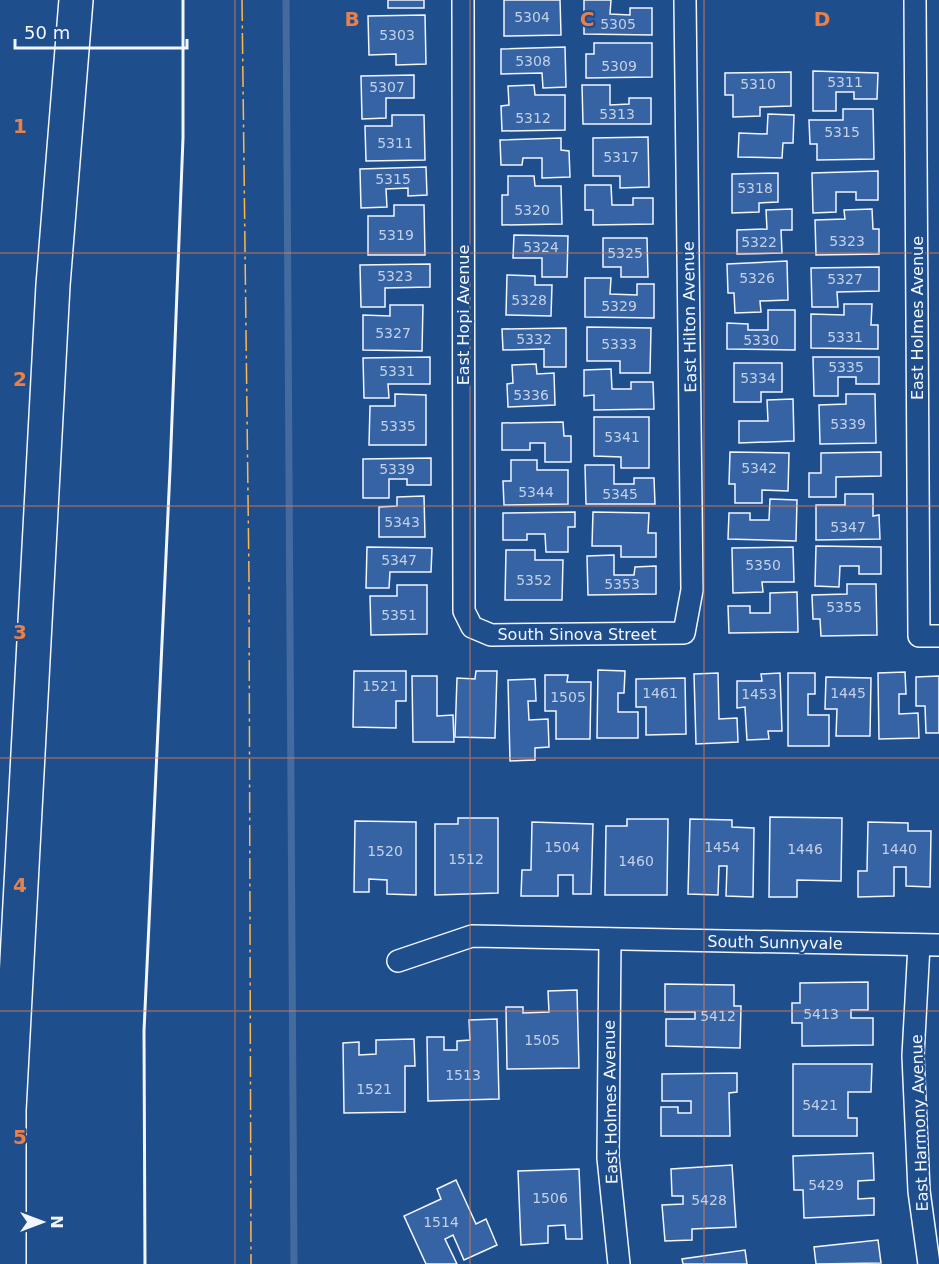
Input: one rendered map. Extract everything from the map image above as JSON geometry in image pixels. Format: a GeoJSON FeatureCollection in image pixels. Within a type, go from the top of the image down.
{"type":"FeatureCollection","features":[{"type":"Feature","properties":{"kind":"highway"},"geometry":{"type":"LineString","coordinates":[[9,1264],[11,1074],[53,285],[76,0]]}},
{"type":"Feature","properties":{"kind":"street","name":"East Hopi Avenue"},"geometry":{"type":"LineString","coordinates":[[463,0],[464,611],[472,627]]}},
{"type":"Feature","properties":{"kind":"street","name":"East Hilton Avenue"},"geometry":{"type":"LineString","coordinates":[[684,633],[692,590],[685,0]]}},
{"type":"Feature","properties":{"kind":"street","name":"East Holmes Avenue"},"geometry":{"type":"LineString","coordinates":[[915,0],[929,636]]}},
{"type":"Feature","properties":{"kind":"street","name":"South Sinova Street"},"geometry":{"type":"LineString","coordinates":[[472,627],[491,635],[684,633]]}},
{"type":"Feature","properties":{"kind":"street","name":"South Sunnyvale"},"geometry":{"type":"LineString","coordinates":[[398,962],[472,936],[929,945]]}},
{"type":"Feature","properties":{"kind":"street","name":"East Holmes Avenue"},"geometry":{"type":"LineString","coordinates":[[610,939],[608,1158],[619,1264]]}},
{"type":"Feature","properties":{"kind":"street","name":"East Harmony Avenue"},"geometry":{"type":"LineString","coordinates":[[929,945],[913,1056],[919,1191],[929,1264]]}},
{"type":"Feature","properties":{"kind":"building"},"geometry":{"type":"Polygon","coordinates":[[[388,0],[424,0],[424,8],[388,8],[388,0]]]}},
{"type":"Feature","properties":{"kind":"building"},"geometry":{"type":"Polygon","coordinates":[[[504,0],[560,0],[561,35],[504,36],[504,0]]]}},
{"type":"Feature","properties":{"kind":"building"},"geometry":{"type":"Polygon","coordinates":[[[584,0],[611,0],[610,14],[630,15],[630,8],[652,8],[652,35],[584,34],[584,0]]]}},
{"type":"Feature","properties":{"kind":"building"},"geometry":{"type":"Polygon","coordinates":[[[425,15],[426,64],[396,65],[396,54],[369,55],[368,16],[425,15]]]}},
{"type":"Feature","properties":{"kind":"building"},"geometry":{"type":"Polygon","coordinates":[[[594,43],[652,43],[652,77],[586,78],[586,54],[594,54],[594,43]]]}},
{"type":"Feature","properties":{"kind":"building"},"geometry":{"type":"Polygon","coordinates":[[[565,47],[566,87],[543,88],[542,73],[501,74],[501,49],[565,47]]]}},
{"type":"Feature","properties":{"kind":"building"},"geometry":{"type":"Polygon","coordinates":[[[813,71],[878,73],[877,99],[854,99],[854,92],[836,92],[836,111],[813,111],[813,71]]]}},
{"type":"Feature","properties":{"kind":"building"},"geometry":{"type":"Polygon","coordinates":[[[791,72],[791,106],[760,107],[760,116],[733,117],[733,95],[725,95],[725,73],[791,72]]]}},
{"type":"Feature","properties":{"kind":"building"},"geometry":{"type":"Polygon","coordinates":[[[414,75],[414,98],[386,98],[386,118],[362,119],[361,76],[414,75]]]}},
{"type":"Feature","properties":{"kind":"building"},"geometry":{"type":"Polygon","coordinates":[[[534,85],[535,95],[565,95],[565,130],[502,131],[501,106],[509,105],[508,86],[534,85]]]}},
{"type":"Feature","properties":{"kind":"building"},"geometry":{"type":"Polygon","coordinates":[[[582,85],[610,85],[610,105],[629,104],[629,98],[651,98],[651,124],[583,124],[582,85]]]}},
{"type":"Feature","properties":{"kind":"building"},"geometry":{"type":"Polygon","coordinates":[[[843,109],[873,109],[874,159],[817,160],[817,144],[810,144],[809,120],[843,120],[843,109]]]}},
{"type":"Feature","properties":{"kind":"building"},"geometry":{"type":"Polygon","coordinates":[[[768,114],[794,115],[793,143],[783,143],[782,158],[738,157],[739,133],[767,134],[768,114]]]}},
{"type":"Feature","properties":{"kind":"building"},"geometry":{"type":"Polygon","coordinates":[[[392,115],[424,115],[425,160],[366,161],[365,126],[392,126],[392,115]]]}},
{"type":"Feature","properties":{"kind":"building"},"geometry":{"type":"Polygon","coordinates":[[[648,137],[649,187],[620,188],[620,176],[593,176],[593,138],[648,137]]]}},
{"type":"Feature","properties":{"kind":"building"},"geometry":{"type":"Polygon","coordinates":[[[561,138],[561,150],[569,151],[570,177],[542,178],[542,158],[523,158],[522,165],[501,165],[500,140],[561,138]]]}},
{"type":"Feature","properties":{"kind":"building"},"geometry":{"type":"Polygon","coordinates":[[[426,167],[427,195],[408,196],[408,188],[386,189],[387,207],[361,208],[360,169],[426,167]]]}},
{"type":"Feature","properties":{"kind":"building"},"geometry":{"type":"Polygon","coordinates":[[[878,171],[878,200],[856,200],[856,192],[836,192],[836,212],[813,213],[812,173],[878,171]]]}},
{"type":"Feature","properties":{"kind":"building"},"geometry":{"type":"Polygon","coordinates":[[[778,173],[778,202],[759,203],[759,212],[732,213],[732,174],[778,173]]]}},
{"type":"Feature","properties":{"kind":"building"},"geometry":{"type":"Polygon","coordinates":[[[508,176],[534,176],[535,186],[561,186],[562,224],[502,225],[502,195],[508,195],[508,176]]]}},
{"type":"Feature","properties":{"kind":"building"},"geometry":{"type":"Polygon","coordinates":[[[585,185],[611,185],[612,205],[633,205],[633,198],[653,198],[653,224],[593,225],[593,210],[585,210],[585,185]]]}},
{"type":"Feature","properties":{"kind":"building"},"geometry":{"type":"Polygon","coordinates":[[[394,205],[424,205],[425,255],[368,255],[368,216],[394,216],[394,205]]]}},
{"type":"Feature","properties":{"kind":"building"},"geometry":{"type":"Polygon","coordinates":[[[792,209],[792,230],[781,230],[782,253],[737,254],[737,230],[767,229],[766,210],[792,209]]]}},
{"type":"Feature","properties":{"kind":"building"},"geometry":{"type":"Polygon","coordinates":[[[872,209],[873,229],[879,229],[879,254],[816,255],[815,220],[845,219],[844,210],[872,209]]]}},
{"type":"Feature","properties":{"kind":"building"},"geometry":{"type":"Polygon","coordinates":[[[514,235],[568,236],[567,277],[542,277],[542,258],[513,258],[514,235]]]}},
{"type":"Feature","properties":{"kind":"building"},"geometry":{"type":"Polygon","coordinates":[[[603,238],[647,238],[648,277],[621,277],[621,267],[603,267],[603,238]]]}},
{"type":"Feature","properties":{"kind":"building"},"geometry":{"type":"Polygon","coordinates":[[[787,261],[788,300],[760,301],[761,312],[735,313],[734,293],[728,293],[727,264],[787,261]]]}},
{"type":"Feature","properties":{"kind":"building"},"geometry":{"type":"Polygon","coordinates":[[[430,264],[430,287],[385,288],[385,307],[361,307],[360,265],[430,264]]]}},
{"type":"Feature","properties":{"kind":"building"},"geometry":{"type":"Polygon","coordinates":[[[879,267],[879,291],[837,292],[838,307],[812,307],[811,268],[879,267]]]}},
{"type":"Feature","properties":{"kind":"building"},"geometry":{"type":"Polygon","coordinates":[[[507,275],[535,276],[535,285],[552,285],[551,316],[506,315],[507,275]]]}},
{"type":"Feature","properties":{"kind":"building"},"geometry":{"type":"Polygon","coordinates":[[[585,278],[611,278],[610,294],[637,295],[637,284],[654,284],[654,318],[585,317],[585,278]]]}},
{"type":"Feature","properties":{"kind":"building"},"geometry":{"type":"Polygon","coordinates":[[[844,304],[872,304],[871,325],[878,325],[878,349],[811,348],[811,314],[844,315],[844,304]]]}},
{"type":"Feature","properties":{"kind":"building"},"geometry":{"type":"Polygon","coordinates":[[[390,305],[423,305],[422,351],[363,350],[363,315],[390,316],[390,305]]]}},
{"type":"Feature","properties":{"kind":"building"},"geometry":{"type":"Polygon","coordinates":[[[768,310],[795,310],[795,350],[727,349],[727,323],[748,324],[748,330],[768,330],[768,310]]]}},
{"type":"Feature","properties":{"kind":"building"},"geometry":{"type":"Polygon","coordinates":[[[587,327],[651,328],[650,373],[620,373],[620,361],[587,361],[587,327]]]}},
{"type":"Feature","properties":{"kind":"building"},"geometry":{"type":"Polygon","coordinates":[[[566,328],[566,367],[544,367],[544,349],[503,350],[502,329],[566,328]]]}},
{"type":"Feature","properties":{"kind":"building"},"geometry":{"type":"Polygon","coordinates":[[[430,357],[430,384],[388,384],[389,398],[364,398],[363,358],[430,357]]]}},
{"type":"Feature","properties":{"kind":"building"},"geometry":{"type":"Polygon","coordinates":[[[813,357],[879,357],[879,384],[856,384],[856,377],[838,377],[838,396],[814,396],[813,357]]]}},
{"type":"Feature","properties":{"kind":"building"},"geometry":{"type":"Polygon","coordinates":[[[734,363],[782,363],[782,392],[761,392],[761,402],[734,402],[734,363]]]}},
{"type":"Feature","properties":{"kind":"building"},"geometry":{"type":"Polygon","coordinates":[[[536,364],[537,374],[554,373],[555,405],[508,407],[507,384],[513,383],[512,365],[536,364]]]}},
{"type":"Feature","properties":{"kind":"building"},"geometry":{"type":"Polygon","coordinates":[[[611,369],[612,389],[631,389],[631,382],[653,382],[654,409],[594,410],[594,395],[584,396],[584,370],[611,369]]]}},
{"type":"Feature","properties":{"kind":"building"},"geometry":{"type":"Polygon","coordinates":[[[395,394],[426,395],[426,445],[369,445],[370,406],[395,406],[395,394]]]}},
{"type":"Feature","properties":{"kind":"building"},"geometry":{"type":"Polygon","coordinates":[[[846,394],[875,394],[876,443],[820,444],[819,405],[846,404],[846,394]]]}},
{"type":"Feature","properties":{"kind":"building"},"geometry":{"type":"Polygon","coordinates":[[[793,399],[794,441],[739,443],[739,421],[768,421],[767,400],[793,399]]]}},
{"type":"Feature","properties":{"kind":"building"},"geometry":{"type":"Polygon","coordinates":[[[594,417],[649,417],[649,468],[621,468],[621,457],[594,456],[594,417]]]}},
{"type":"Feature","properties":{"kind":"building"},"geometry":{"type":"Polygon","coordinates":[[[563,422],[564,436],[571,436],[571,462],[545,462],[545,443],[530,443],[530,450],[502,450],[502,423],[563,422]]]}},
{"type":"Feature","properties":{"kind":"building"},"geometry":{"type":"Polygon","coordinates":[[[730,452],[789,453],[788,491],[762,490],[762,503],[735,503],[735,484],[729,484],[730,452]]]}},
{"type":"Feature","properties":{"kind":"building"},"geometry":{"type":"Polygon","coordinates":[[[881,452],[881,476],[836,477],[836,497],[809,497],[809,473],[821,473],[821,453],[881,452]]]}},
{"type":"Feature","properties":{"kind":"building"},"geometry":{"type":"Polygon","coordinates":[[[431,458],[431,485],[407,485],[407,479],[389,479],[389,498],[363,498],[363,459],[431,458]]]}},
{"type":"Feature","properties":{"kind":"building"},"geometry":{"type":"Polygon","coordinates":[[[511,460],[537,460],[537,470],[568,470],[568,504],[504,505],[503,481],[511,481],[511,460]]]}},
{"type":"Feature","properties":{"kind":"building"},"geometry":{"type":"Polygon","coordinates":[[[585,465],[614,465],[614,484],[634,484],[634,478],[654,478],[655,504],[586,504],[585,465]]]}},
{"type":"Feature","properties":{"kind":"building"},"geometry":{"type":"Polygon","coordinates":[[[845,494],[873,494],[873,516],[879,515],[880,539],[816,540],[816,505],[845,505],[845,494]]]}},
{"type":"Feature","properties":{"kind":"building"},"geometry":{"type":"Polygon","coordinates":[[[424,496],[425,537],[379,537],[379,507],[397,506],[397,497],[424,496]]]}},
{"type":"Feature","properties":{"kind":"building"},"geometry":{"type":"Polygon","coordinates":[[[770,499],[797,500],[796,541],[728,539],[729,513],[750,513],[750,520],[769,520],[770,499]]]}},
{"type":"Feature","properties":{"kind":"building"},"geometry":{"type":"Polygon","coordinates":[[[575,512],[575,527],[568,527],[568,552],[546,552],[545,534],[527,534],[527,540],[503,540],[503,513],[575,512]]]}},
{"type":"Feature","properties":{"kind":"building"},"geometry":{"type":"Polygon","coordinates":[[[593,512],[649,513],[648,533],[656,533],[656,557],[621,557],[621,546],[592,546],[593,512]]]}},
{"type":"Feature","properties":{"kind":"building"},"geometry":{"type":"Polygon","coordinates":[[[816,546],[881,547],[881,574],[859,574],[859,566],[840,566],[839,587],[815,586],[816,546]]]}},
{"type":"Feature","properties":{"kind":"building"},"geometry":{"type":"Polygon","coordinates":[[[367,547],[432,548],[431,572],[390,572],[389,588],[366,588],[367,547]]]}},
{"type":"Feature","properties":{"kind":"building"},"geometry":{"type":"Polygon","coordinates":[[[793,547],[794,582],[762,582],[763,592],[733,593],[732,548],[793,547]]]}},
{"type":"Feature","properties":{"kind":"building"},"geometry":{"type":"Polygon","coordinates":[[[506,550],[535,550],[535,560],[563,560],[562,600],[505,600],[506,550]]]}},
{"type":"Feature","properties":{"kind":"building"},"geometry":{"type":"Polygon","coordinates":[[[614,555],[614,575],[634,575],[635,567],[656,566],[656,594],[588,595],[587,556],[614,555]]]}},
{"type":"Feature","properties":{"kind":"building"},"geometry":{"type":"Polygon","coordinates":[[[847,584],[876,584],[877,635],[821,636],[820,619],[813,619],[812,595],[847,594],[847,584]]]}},
{"type":"Feature","properties":{"kind":"building"},"geometry":{"type":"Polygon","coordinates":[[[397,585],[427,585],[427,634],[371,635],[370,596],[397,596],[397,585]]]}},
{"type":"Feature","properties":{"kind":"building"},"geometry":{"type":"Polygon","coordinates":[[[797,592],[798,632],[729,633],[728,606],[750,606],[750,613],[770,613],[770,593],[797,592]]]}},
{"type":"Feature","properties":{"kind":"building"},"geometry":{"type":"Polygon","coordinates":[[[598,670],[625,671],[624,693],[618,693],[618,712],[638,712],[638,738],[597,738],[598,670]]]}},
{"type":"Feature","properties":{"kind":"building"},"geometry":{"type":"Polygon","coordinates":[[[354,671],[406,671],[406,701],[396,701],[396,728],[353,727],[354,671]]]}},
{"type":"Feature","properties":{"kind":"building"},"geometry":{"type":"Polygon","coordinates":[[[476,671],[497,671],[495,738],[455,737],[457,678],[475,679],[476,671]]]}},
{"type":"Feature","properties":{"kind":"building"},"geometry":{"type":"Polygon","coordinates":[[[905,672],[906,694],[899,694],[899,714],[918,713],[919,738],[879,739],[878,673],[905,672]]]}},
{"type":"Feature","properties":{"kind":"building"},"geometry":{"type":"Polygon","coordinates":[[[718,673],[719,719],[737,718],[738,742],[696,744],[694,674],[718,673]]]}},
{"type":"Feature","properties":{"kind":"building"},"geometry":{"type":"Polygon","coordinates":[[[780,673],[782,731],[768,731],[769,739],[747,740],[745,707],[737,708],[737,681],[762,681],[761,674],[780,673]]]}},
{"type":"Feature","properties":{"kind":"building"},"geometry":{"type":"Polygon","coordinates":[[[788,673],[815,673],[815,694],[808,694],[808,715],[829,715],[829,746],[788,746],[788,673]]]}},
{"type":"Feature","properties":{"kind":"building"},"geometry":{"type":"Polygon","coordinates":[[[545,675],[568,675],[567,682],[591,682],[590,739],[556,739],[556,711],[545,711],[545,675]]]}},
{"type":"Feature","properties":{"kind":"building"},"geometry":{"type":"Polygon","coordinates":[[[412,676],[437,676],[437,716],[453,715],[454,742],[413,742],[412,676]]]}},
{"type":"Feature","properties":{"kind":"building"},"geometry":{"type":"Polygon","coordinates":[[[939,676],[939,733],[926,733],[925,706],[916,706],[916,677],[939,676]]]}},
{"type":"Feature","properties":{"kind":"building"},"geometry":{"type":"Polygon","coordinates":[[[826,677],[871,678],[870,736],[836,736],[837,709],[825,709],[826,677]]]}},
{"type":"Feature","properties":{"kind":"building"},"geometry":{"type":"Polygon","coordinates":[[[685,678],[686,734],[646,735],[646,707],[636,707],[636,679],[685,678]]]}},
{"type":"Feature","properties":{"kind":"building"},"geometry":{"type":"Polygon","coordinates":[[[535,679],[536,701],[528,701],[529,720],[548,719],[549,747],[535,748],[535,760],[510,761],[508,680],[535,679]]]}},
{"type":"Feature","properties":{"kind":"building"},"geometry":{"type":"Polygon","coordinates":[[[770,817],[842,818],[841,881],[797,880],[797,897],[769,897],[770,817]]]}},
{"type":"Feature","properties":{"kind":"building"},"geometry":{"type":"Polygon","coordinates":[[[458,818],[498,818],[498,893],[435,895],[435,824],[458,824],[458,818]]]}},
{"type":"Feature","properties":{"kind":"building"},"geometry":{"type":"Polygon","coordinates":[[[627,819],[668,819],[667,895],[605,895],[606,826],[627,826],[627,819]]]}},
{"type":"Feature","properties":{"kind":"building"},"geometry":{"type":"Polygon","coordinates":[[[690,819],[732,820],[732,827],[754,828],[753,897],[726,896],[727,866],[719,866],[718,895],[688,894],[690,819]]]}},
{"type":"Feature","properties":{"kind":"building"},"geometry":{"type":"Polygon","coordinates":[[[355,821],[416,822],[416,895],[387,894],[387,880],[369,879],[369,892],[354,892],[355,821]]]}},
{"type":"Feature","properties":{"kind":"building"},"geometry":{"type":"Polygon","coordinates":[[[532,822],[593,824],[591,894],[573,894],[573,875],[558,875],[558,896],[521,896],[522,870],[531,870],[532,822]]]}},
{"type":"Feature","properties":{"kind":"building"},"geometry":{"type":"Polygon","coordinates":[[[868,822],[908,823],[908,831],[931,831],[930,887],[906,886],[906,867],[894,867],[894,896],[858,897],[858,871],[867,871],[868,822]]]}},
{"type":"Feature","properties":{"kind":"building"},"geometry":{"type":"Polygon","coordinates":[[[868,982],[868,1010],[851,1010],[851,1018],[873,1018],[873,1045],[802,1046],[802,1023],[792,1023],[792,1003],[800,1003],[800,983],[868,982]]]}},
{"type":"Feature","properties":{"kind":"building"},"geometry":{"type":"Polygon","coordinates":[[[665,984],[734,985],[734,1006],[741,1006],[740,1048],[666,1046],[666,1019],[695,1019],[695,1012],[665,1012],[665,984]]]}},
{"type":"Feature","properties":{"kind":"building"},"geometry":{"type":"Polygon","coordinates":[[[577,990],[579,1068],[507,1069],[506,1007],[523,1007],[523,1013],[549,1012],[548,991],[577,990]]]}},
{"type":"Feature","properties":{"kind":"building"},"geometry":{"type":"Polygon","coordinates":[[[497,1019],[499,1099],[428,1101],[427,1037],[444,1037],[444,1050],[457,1050],[457,1041],[470,1040],[469,1020],[497,1019]]]}},
{"type":"Feature","properties":{"kind":"building"},"geometry":{"type":"Polygon","coordinates":[[[414,1039],[415,1066],[405,1066],[405,1112],[344,1113],[343,1043],[359,1042],[359,1055],[376,1054],[376,1040],[414,1039]]]}},
{"type":"Feature","properties":{"kind":"building"},"geometry":{"type":"Polygon","coordinates":[[[793,1064],[872,1064],[871,1092],[848,1092],[848,1118],[857,1118],[857,1136],[793,1136],[793,1064]]]}},
{"type":"Feature","properties":{"kind":"building"},"geometry":{"type":"Polygon","coordinates":[[[737,1073],[737,1092],[729,1093],[730,1136],[661,1136],[661,1107],[678,1107],[678,1113],[691,1113],[691,1101],[662,1101],[662,1074],[737,1073]]]}},
{"type":"Feature","properties":{"kind":"building"},"geometry":{"type":"Polygon","coordinates":[[[873,1153],[874,1180],[858,1181],[858,1199],[874,1198],[874,1215],[804,1218],[803,1190],[794,1190],[793,1156],[873,1153]]]}},
{"type":"Feature","properties":{"kind":"building"},"geometry":{"type":"Polygon","coordinates":[[[732,1165],[736,1227],[692,1229],[692,1240],[665,1241],[662,1205],[683,1204],[683,1196],[672,1196],[671,1169],[732,1165]]]}},
{"type":"Feature","properties":{"kind":"building"},"geometry":{"type":"Polygon","coordinates":[[[579,1169],[582,1239],[566,1239],[565,1225],[548,1226],[548,1243],[521,1245],[518,1171],[579,1169]]]}},
{"type":"Feature","properties":{"kind":"building"},"geometry":{"type":"Polygon","coordinates":[[[456,1180],[476,1224],[486,1219],[497,1245],[464,1260],[453,1235],[445,1239],[457,1264],[426,1264],[404,1216],[441,1199],[437,1189],[456,1180]]]}},
{"type":"Feature","properties":{"kind":"building"},"geometry":{"type":"Polygon","coordinates":[[[878,1240],[881,1263],[816,1264],[814,1247],[878,1240]]]}},
{"type":"Feature","properties":{"kind":"building"},"geometry":{"type":"Polygon","coordinates":[[[745,1250],[747,1264],[683,1264],[682,1259],[745,1250]]]}},
{"type":"Feature","properties":{"kind":"waterway"},"geometry":{"type":"LineString","coordinates":[[286,0],[294,1264]]}},
{"type":"Feature","properties":{"kind":"wall"},"geometry":{"type":"LineString","coordinates":[[145,1264],[144,1031],[183,138],[183,0]]}},
{"type":"Feature","properties":{"kind":"power"},"geometry":{"type":"LineString","coordinates":[[242,0],[249,578],[251,1264]]}}]}
